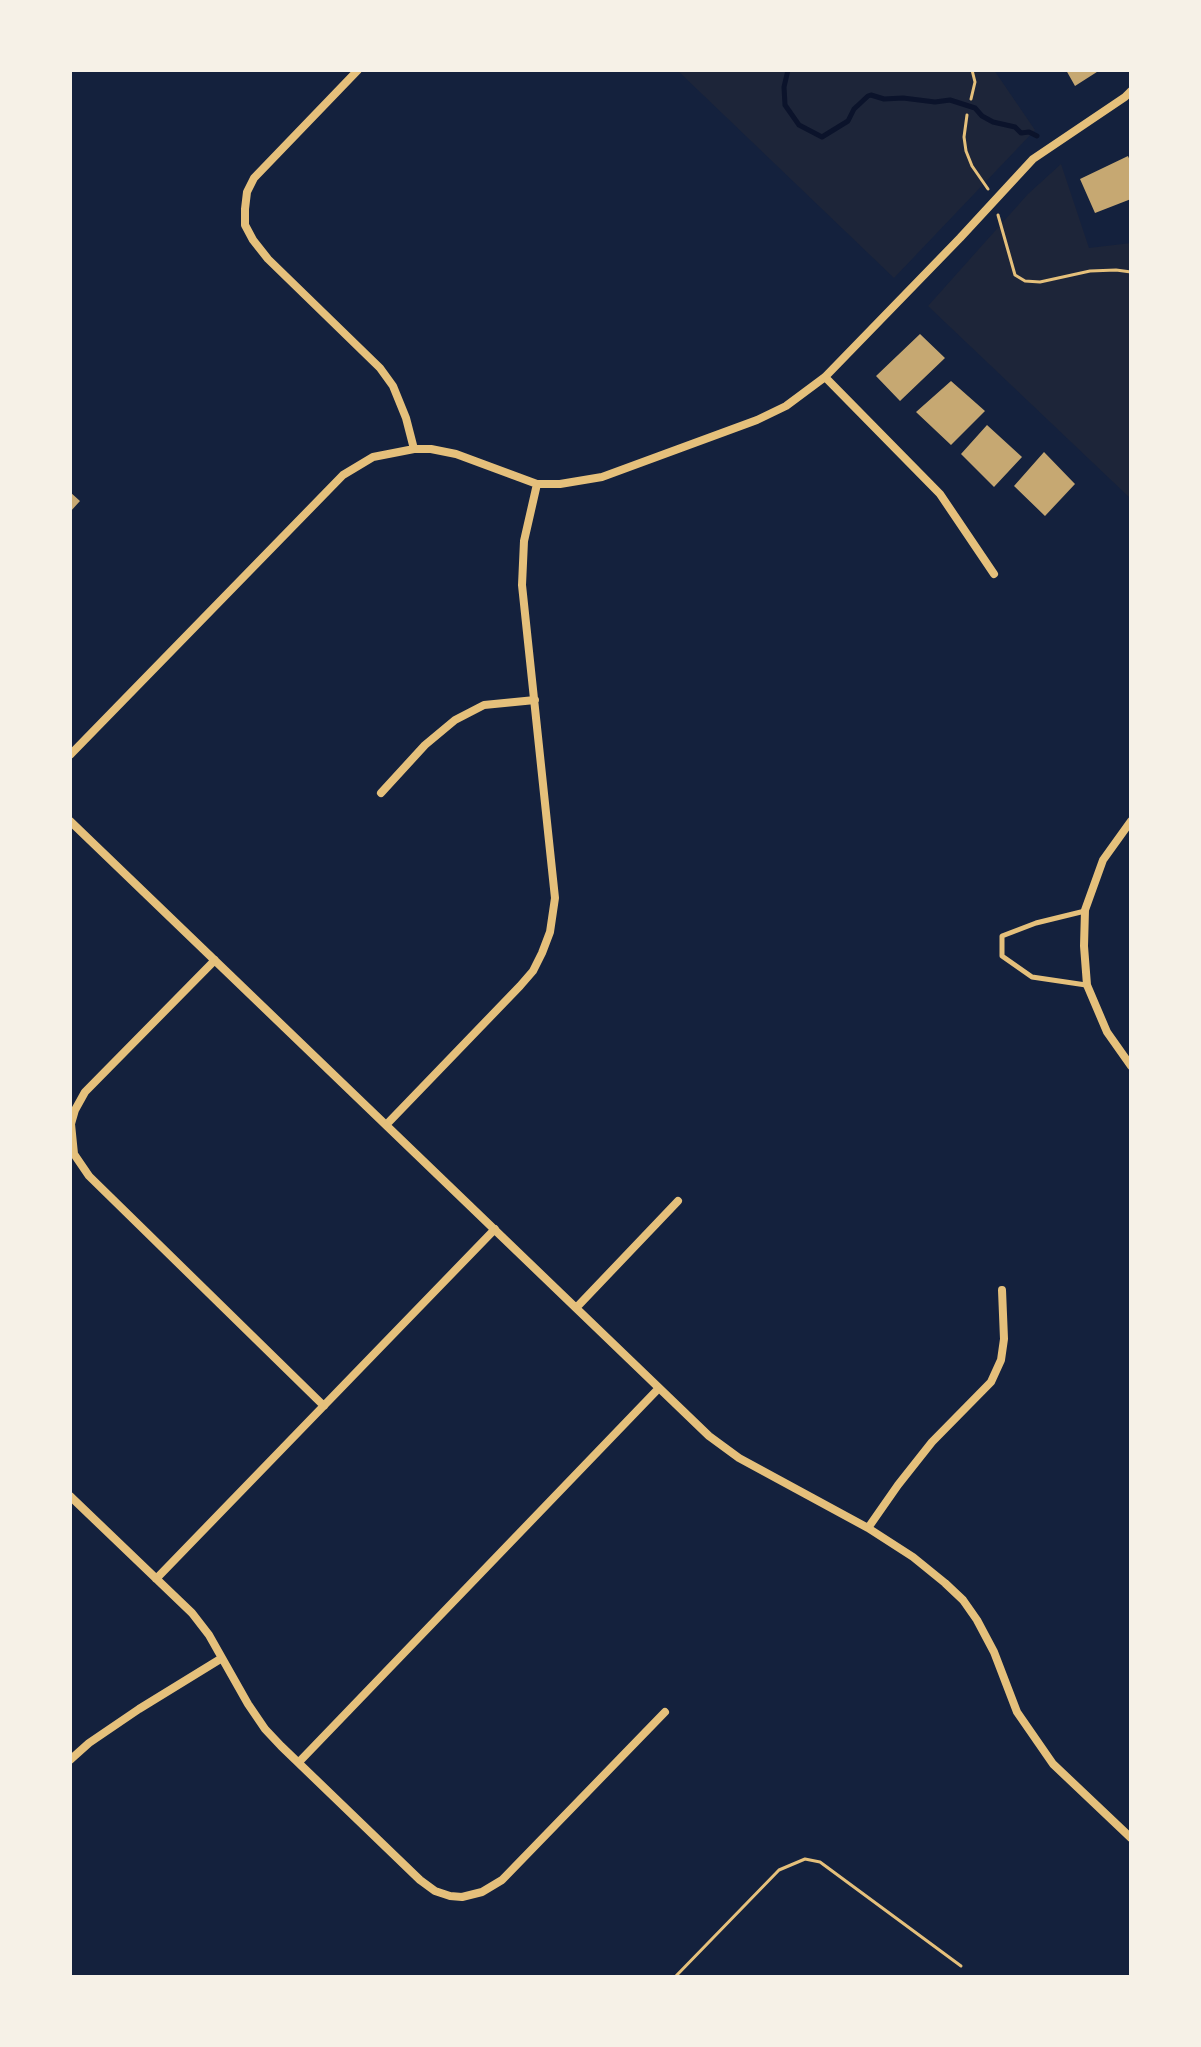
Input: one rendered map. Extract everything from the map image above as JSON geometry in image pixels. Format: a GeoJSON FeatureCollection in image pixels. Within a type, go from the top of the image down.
{"type":"FeatureCollection","features":[{"type":"Feature","properties":{"kind":"street"},"geometry":{"type":"LineString","coordinates":[[358,70],[254,178],[247,192],[245,225],[268,259],[380,368],[393,386],[414,449]]}},
{"type":"Feature","properties":{"kind":"street"},"geometry":{"type":"LineString","coordinates":[[70,755],[343,475],[373,457],[431,449],[456,454],[537,484],[560,484],[602,477],[757,420],[786,406],[825,377],[1033,159],[1131,91]]}},
{"type":"Feature","properties":{"kind":"street"},"geometry":{"type":"LineString","coordinates":[[825,377],[940,494],[994,574]]}},
{"type":"Feature","properties":{"kind":"street"},"geometry":{"type":"LineString","coordinates":[[386,1125],[533,971],[550,932],[555,898],[522,585],[526,525],[537,484]]}},
{"type":"Feature","properties":{"kind":"street"},"geometry":{"type":"LineString","coordinates":[[381,793],[425,745],[455,720],[484,705],[535,700]]}},
{"type":"Feature","properties":{"kind":"street"},"geometry":{"type":"LineString","coordinates":[[70,821],[709,1436],[739,1458],[868,1528],[913,1557],[963,1600],[994,1652],[1017,1712],[1053,1764],[1131,1838]]}},
{"type":"Feature","properties":{"kind":"street"},"geometry":{"type":"LineString","coordinates":[[1131,821],[1103,860],[1085,910],[1084,946],[1087,985],[1107,1032],[1131,1066]]}},
{"type":"Feature","properties":{"kind":"street"},"geometry":{"type":"LineString","coordinates":[[215,960],[85,1092],[75,1110],[71,1132],[74,1154],[89,1176],[324,1406]]}},
{"type":"Feature","properties":{"kind":"street"},"geometry":{"type":"LineString","coordinates":[[576,1308],[678,1201]]}},
{"type":"Feature","properties":{"kind":"street"},"geometry":{"type":"LineString","coordinates":[[156,1579],[495,1229]]}},
{"type":"Feature","properties":{"kind":"street"},"geometry":{"type":"LineString","coordinates":[[868,1528],[932,1442],[991,1382],[1001,1360],[1004,1339],[1002,1290]]}},
{"type":"Feature","properties":{"kind":"street"},"geometry":{"type":"LineString","coordinates":[[299,1762],[659,1388]]}},
{"type":"Feature","properties":{"kind":"street"},"geometry":{"type":"LineString","coordinates":[[70,1496],[192,1613],[209,1635],[265,1729],[435,1891],[462,1897],[482,1892],[502,1880],[665,1712]]}},
{"type":"Feature","properties":{"kind":"street"},"geometry":{"type":"LineString","coordinates":[[70,1760],[139,1709],[222,1658]]}},
{"type":"Feature","properties":{"kind":"lane"},"geometry":{"type":"LineString","coordinates":[[1085,910],[1002,936],[1002,956],[1032,977],[1087,985]]}},
{"type":"Feature","properties":{"kind":"path"},"geometry":{"type":"LineString","coordinates":[[971,99],[975,82],[972,70]]}},
{"type":"Feature","properties":{"kind":"path"},"geometry":{"type":"LineString","coordinates":[[967,115],[966,151],[994,200],[1015,275],[1025,281],[1040,282],[1090,271],[1131,272]]}},
{"type":"Feature","properties":{"kind":"path"},"geometry":{"type":"LineString","coordinates":[[675,1977],[779,1870],[805,1859],[820,1862],[961,1966]]}},
{"type":"Feature","properties":{"kind":"shaded area"},"geometry":{"type":"Polygon","coordinates":[[[677,70],[994,70],[1035,130],[894,278],[677,70]]]}},
{"type":"Feature","properties":{"kind":"shaded area"},"geometry":{"type":"Polygon","coordinates":[[[1061,164],[1089,248],[1131,243],[1131,499],[928,306],[1028,194],[1061,164]]]}},
{"type":"Feature","properties":{"kind":"building"},"geometry":{"type":"Polygon","coordinates":[[[1066,70],[1100,70],[1075,86],[1066,70]]]}},
{"type":"Feature","properties":{"kind":"building"},"geometry":{"type":"Polygon","coordinates":[[[1128,156],[1131,163],[1131,199],[1095,213],[1080,179],[1128,156]]]}},
{"type":"Feature","properties":{"kind":"building"},"geometry":{"type":"Polygon","coordinates":[[[920,334],[945,358],[900,401],[876,376],[920,334]]]}},
{"type":"Feature","properties":{"kind":"building"},"geometry":{"type":"Polygon","coordinates":[[[951,381],[985,411],[951,445],[916,412],[951,381]]]}},
{"type":"Feature","properties":{"kind":"building"},"geometry":{"type":"Polygon","coordinates":[[[987,425],[1022,457],[994,487],[961,454],[987,425]]]}},
{"type":"Feature","properties":{"kind":"building"},"geometry":{"type":"Polygon","coordinates":[[[1044,452],[1075,484],[1045,516],[1014,486],[1044,452]]]}},
{"type":"Feature","properties":{"kind":"building"},"geometry":{"type":"Polygon","coordinates":[[[70,492],[80,501],[70,512],[70,492]]]}},
{"type":"Feature","properties":{"kind":"waterway"},"geometry":{"type":"LineString","coordinates":[[788,70],[784,87],[785,105],[799,125],[822,137],[848,121],[854,109],[871,95],[884,99],[950,100],[975,108],[993,122],[1037,136]]}}]}
